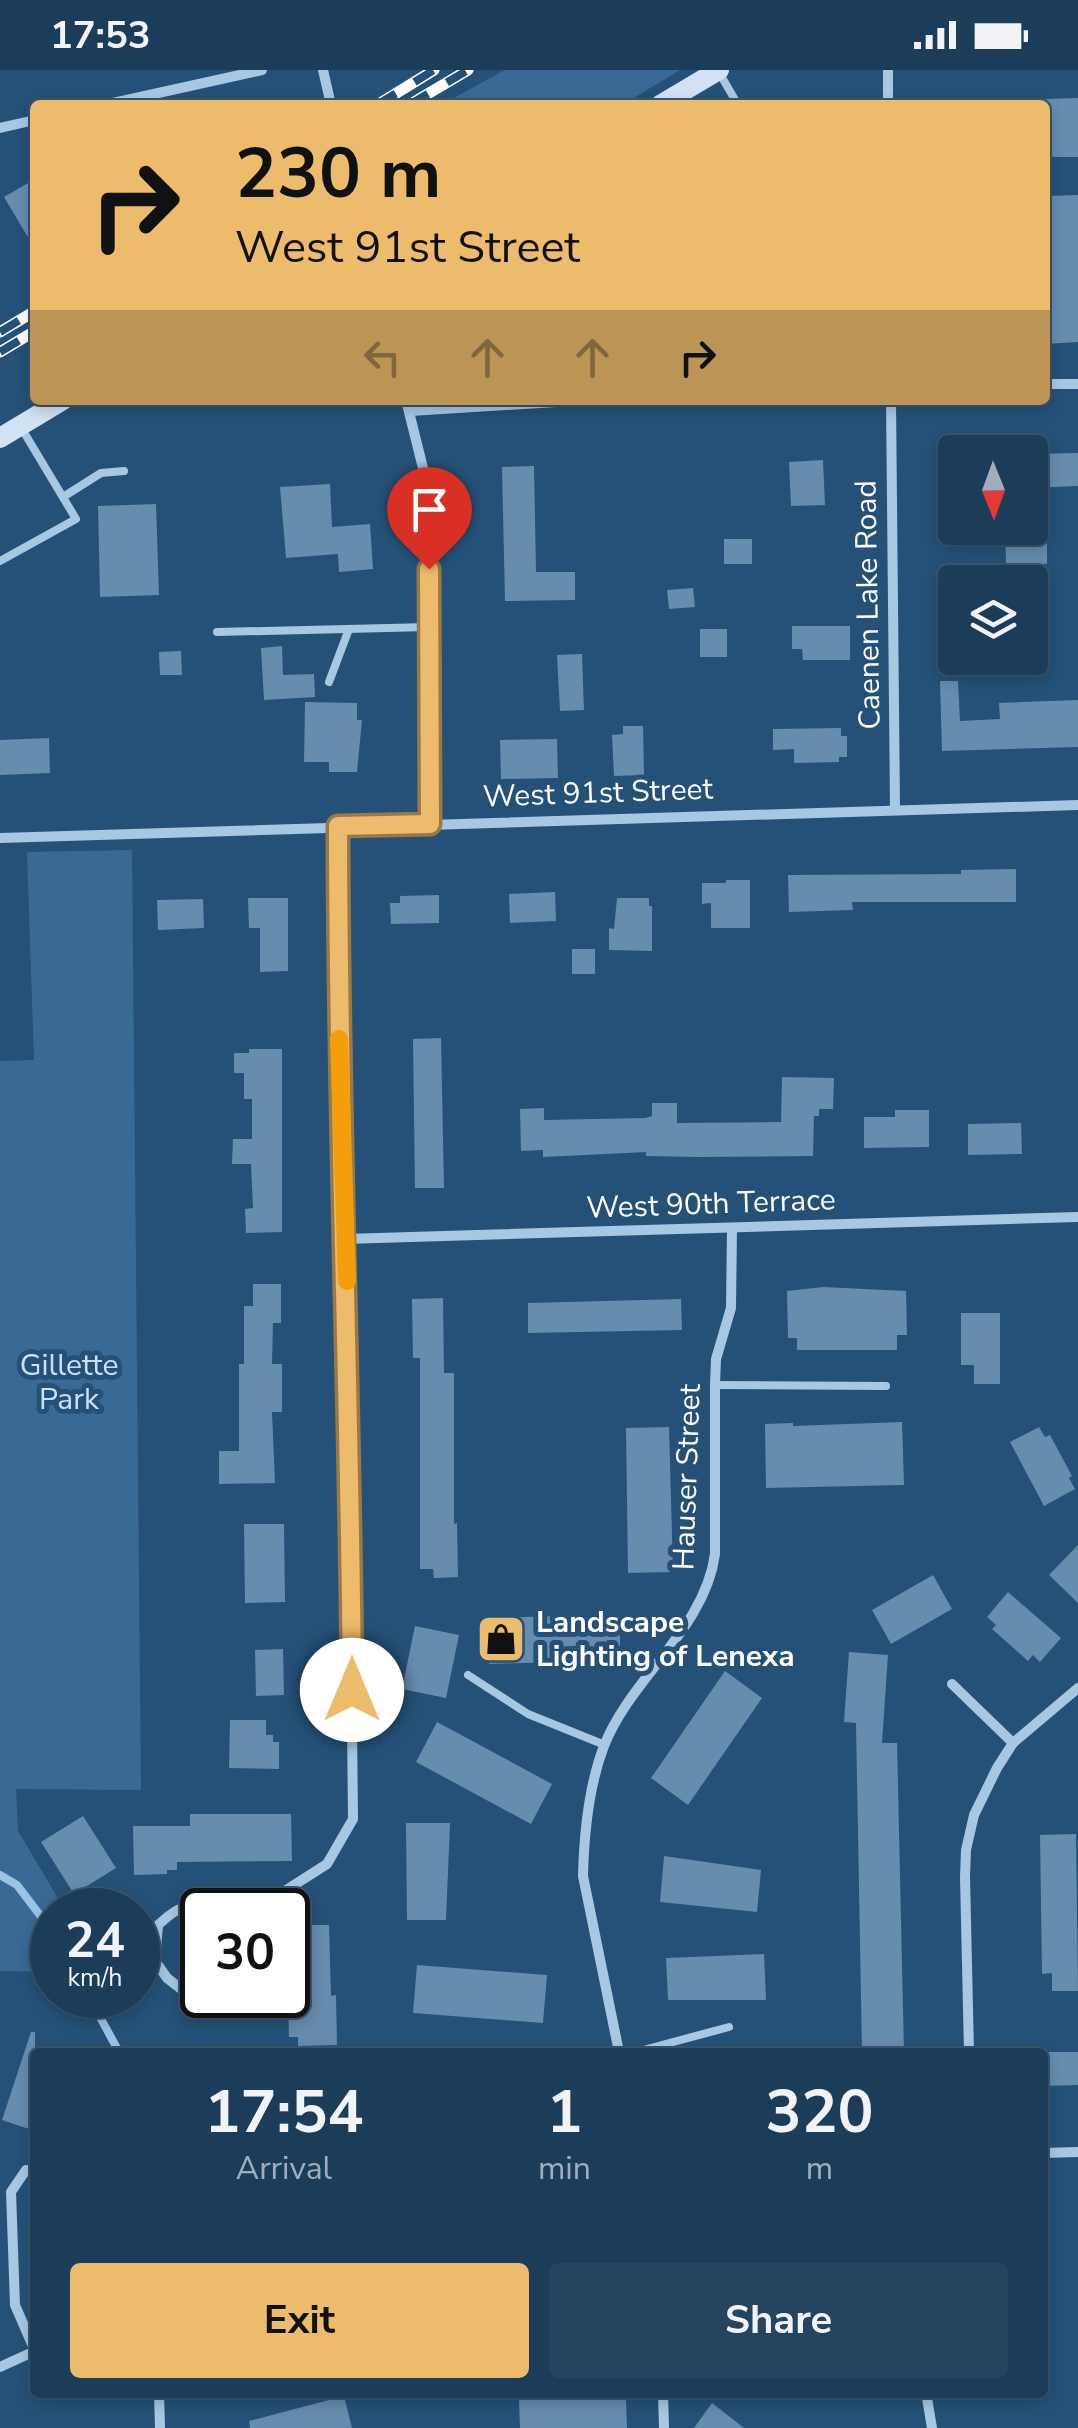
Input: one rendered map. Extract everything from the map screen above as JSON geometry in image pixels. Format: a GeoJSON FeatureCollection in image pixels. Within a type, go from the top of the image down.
{"type":"FeatureCollection","features":[{"type":"Feature","properties":{"kind":"main road"},"geometry":{"type":"LineString","coordinates":[[668,100],[718,70]]}},
{"type":"Feature","properties":{"kind":"main road"},"geometry":{"type":"LineString","coordinates":[[0,438],[54,405]]}},
{"type":"Feature","properties":{"kind":"street"},"geometry":{"type":"LineString","coordinates":[[127,100],[262,70]]}},
{"type":"Feature","properties":{"kind":"street"},"geometry":{"type":"LineString","coordinates":[[324,70],[331,100]]}},
{"type":"Feature","properties":{"kind":"street"},"geometry":{"type":"LineString","coordinates":[[888,70],[888,100]]}},
{"type":"Feature","properties":{"kind":"street"},"geometry":{"type":"LineString","coordinates":[[0,128],[30,121]]}},
{"type":"Feature","properties":{"kind":"street"},"geometry":{"type":"LineString","coordinates":[[1050,384],[1078,384]]}},
{"type":"Feature","properties":{"kind":"street"},"geometry":{"type":"LineString","coordinates":[[408,405],[424,472],[429,540],[430,824]]}},
{"type":"Feature","properties":{"kind":"street","name":"Caenen Lake Road"},"geometry":{"type":"LineString","coordinates":[[892,405],[895,810]]}},
{"type":"Feature","properties":{"kind":"street","name":"West 91st Street"},"geometry":{"type":"LineString","coordinates":[[0,838],[1078,806]]}},
{"type":"Feature","properties":{"kind":"street"},"geometry":{"type":"LineString","coordinates":[[290,1888],[328,1864],[353,1819],[338,826]]}},
{"type":"Feature","properties":{"kind":"street","name":"West 90th Terrace"},"geometry":{"type":"LineString","coordinates":[[345,1239],[1078,1217]]}},
{"type":"Feature","properties":{"kind":"street","name":"Hauser Street"},"geometry":{"type":"LineString","coordinates":[[618,2048],[583,1876],[584,1852],[604,1745],[712,1578],[714,1386],[716,1359],[731,1308],[732,1228]]}},
{"type":"Feature","properties":{"kind":"street"},"geometry":{"type":"LineString","coordinates":[[952,1684],[1014,1743]]}},
{"type":"Feature","properties":{"kind":"street"},"geometry":{"type":"LineString","coordinates":[[969,2048],[966,1850],[974,1815],[1014,1743],[1078,1688]]}},
{"type":"Feature","properties":{"kind":"street"},"geometry":{"type":"LineString","coordinates":[[180,1908],[158,1925],[155,1961],[166,1978],[180,1988]]}},
{"type":"Feature","properties":{"kind":"street"},"geometry":{"type":"LineString","coordinates":[[1048,2153],[1078,2152]]}},
{"type":"Feature","properties":{"kind":"street"},"geometry":{"type":"LineString","coordinates":[[30,2170],[26,2170],[11,2192],[15,2305],[30,2340]]}},
{"type":"Feature","properties":{"kind":"street"},"geometry":{"type":"LineString","coordinates":[[0,2367],[30,2353]]}},
{"type":"Feature","properties":{"kind":"street"},"geometry":{"type":"LineString","coordinates":[[160,2398],[160,2428]]}},
{"type":"Feature","properties":{"kind":"street"},"geometry":{"type":"LineString","coordinates":[[663,2398],[664,2428]]}},
{"type":"Feature","properties":{"kind":"street"},"geometry":{"type":"LineString","coordinates":[[927,2398],[932,2428]]}},
{"type":"Feature","properties":{"kind":"lane"},"geometry":{"type":"LineString","coordinates":[[718,70],[735,100]]}},
{"type":"Feature","properties":{"kind":"lane"},"geometry":{"type":"LineString","coordinates":[[0,561],[76,519],[20,425]]}},
{"type":"Feature","properties":{"kind":"lane"},"geometry":{"type":"LineString","coordinates":[[63,497],[101,473],[124,471]]}},
{"type":"Feature","properties":{"kind":"lane"},"geometry":{"type":"LineString","coordinates":[[217,632],[429,627]]}},
{"type":"Feature","properties":{"kind":"lane"},"geometry":{"type":"LineString","coordinates":[[329,682],[349,630]]}},
{"type":"Feature","properties":{"kind":"lane"},"geometry":{"type":"LineString","coordinates":[[714,1386],[886,1386]]}},
{"type":"Feature","properties":{"kind":"lane"},"geometry":{"type":"LineString","coordinates":[[468,1676],[528,1714],[604,1745]]}},
{"type":"Feature","properties":{"kind":"lane"},"geometry":{"type":"LineString","coordinates":[[651,2048],[729,2027]]}},
{"type":"Feature","properties":{"kind":"green space"},"geometry":{"type":"Polygon","coordinates":[[[505,70],[680,70],[630,100],[450,100],[505,70]]]}},
{"type":"Feature","properties":{"kind":"green space","name":"Gillette Park"},"geometry":{"type":"Polygon","coordinates":[[[132,850],[141,1790],[16,1789],[18,1831],[52,1888],[30,1888],[30,1972],[0,1971],[0,1061],[34,1060],[27,852],[132,850]]]}},
{"type":"Feature","properties":{"kind":"building"},"geometry":{"type":"Polygon","coordinates":[[[1078,98],[1078,157],[1050,157],[1050,100],[1045,99],[1078,98]]]}},
{"type":"Feature","properties":{"kind":"building"},"geometry":{"type":"Polygon","coordinates":[[[30,182],[30,241],[4,197],[30,182]]]}},
{"type":"Feature","properties":{"kind":"building"},"geometry":{"type":"Polygon","coordinates":[[[1078,195],[1078,342],[1050,344],[1050,196],[1078,195]]]}},
{"type":"Feature","properties":{"kind":"building"},"geometry":{"type":"Polygon","coordinates":[[[1078,453],[1078,486],[1048,487],[1048,454],[1078,453]]]}},
{"type":"Feature","properties":{"kind":"building"},"geometry":{"type":"Polygon","coordinates":[[[823,460],[825,505],[791,506],[789,462],[823,460]]]}},
{"type":"Feature","properties":{"kind":"building"},"geometry":{"type":"Polygon","coordinates":[[[534,466],[536,572],[575,572],[575,600],[505,601],[502,467],[534,466]]]}},
{"type":"Feature","properties":{"kind":"building"},"geometry":{"type":"Polygon","coordinates":[[[330,484],[332,527],[370,524],[373,569],[339,572],[338,554],[286,558],[280,487],[330,484]]]}},
{"type":"Feature","properties":{"kind":"building"},"geometry":{"type":"Polygon","coordinates":[[[156,504],[159,595],[100,597],[98,506],[156,504]]]}},
{"type":"Feature","properties":{"kind":"building"},"geometry":{"type":"Polygon","coordinates":[[[724,539],[752,539],[752,564],[724,564],[724,539]]]}},
{"type":"Feature","properties":{"kind":"building"},"geometry":{"type":"Polygon","coordinates":[[[1005,545],[1047,545],[1047,564],[1006,564],[1005,545]]]}},
{"type":"Feature","properties":{"kind":"building"},"geometry":{"type":"Polygon","coordinates":[[[693,588],[695,607],[669,609],[667,590],[693,588]]]}},
{"type":"Feature","properties":{"kind":"building"},"geometry":{"type":"Polygon","coordinates":[[[792,626],[850,626],[850,660],[803,660],[802,649],[792,649],[792,626]]]}},
{"type":"Feature","properties":{"kind":"building"},"geometry":{"type":"Polygon","coordinates":[[[700,629],[727,629],[727,657],[700,657],[700,629]]]}},
{"type":"Feature","properties":{"kind":"building"},"geometry":{"type":"Polygon","coordinates":[[[282,646],[283,675],[314,674],[315,697],[264,700],[261,648],[282,646]]]}},
{"type":"Feature","properties":{"kind":"building"},"geometry":{"type":"Polygon","coordinates":[[[181,651],[182,675],[160,675],[159,652],[181,651]]]}},
{"type":"Feature","properties":{"kind":"building"},"geometry":{"type":"Polygon","coordinates":[[[582,654],[584,710],[560,711],[557,655],[582,654]]]}},
{"type":"Feature","properties":{"kind":"building"},"geometry":{"type":"Polygon","coordinates":[[[940,681],[958,681],[960,721],[1000,719],[999,703],[1078,700],[1078,747],[942,751],[940,681]]]}},
{"type":"Feature","properties":{"kind":"building"},"geometry":{"type":"Polygon","coordinates":[[[305,702],[357,703],[357,720],[362,720],[357,772],[329,772],[329,762],[304,762],[305,702]]]}},
{"type":"Feature","properties":{"kind":"building"},"geometry":{"type":"Polygon","coordinates":[[[623,726],[643,726],[644,775],[614,776],[612,735],[623,734],[623,726]]]}},
{"type":"Feature","properties":{"kind":"building"},"geometry":{"type":"Polygon","coordinates":[[[841,728],[841,736],[847,736],[847,757],[839,757],[839,762],[794,763],[794,749],[773,750],[773,729],[841,728]]]}},
{"type":"Feature","properties":{"kind":"building"},"geometry":{"type":"Polygon","coordinates":[[[49,738],[50,773],[0,775],[0,740],[49,738]]]}},
{"type":"Feature","properties":{"kind":"building"},"geometry":{"type":"Polygon","coordinates":[[[557,739],[558,778],[501,779],[500,740],[557,739]]]}},
{"type":"Feature","properties":{"kind":"building"},"geometry":{"type":"Polygon","coordinates":[[[1016,869],[1016,902],[852,902],[853,910],[789,912],[788,875],[961,874],[961,870],[1016,869]]]}},
{"type":"Feature","properties":{"kind":"building"},"geometry":{"type":"Polygon","coordinates":[[[750,880],[750,928],[711,928],[711,903],[702,904],[702,883],[750,880]]]}},
{"type":"Feature","properties":{"kind":"building"},"geometry":{"type":"Polygon","coordinates":[[[555,892],[556,921],[510,923],[509,894],[555,892]]]}},
{"type":"Feature","properties":{"kind":"building"},"geometry":{"type":"Polygon","coordinates":[[[439,895],[439,923],[391,924],[390,903],[400,903],[400,896],[439,895]]]}},
{"type":"Feature","properties":{"kind":"building"},"geometry":{"type":"Polygon","coordinates":[[[248,898],[288,898],[288,971],[260,972],[260,928],[249,928],[248,898]]]}},
{"type":"Feature","properties":{"kind":"building"},"geometry":{"type":"Polygon","coordinates":[[[617,898],[649,898],[652,951],[609,950],[609,928],[614,929],[617,898]]]}},
{"type":"Feature","properties":{"kind":"building"},"geometry":{"type":"Polygon","coordinates":[[[203,899],[204,928],[158,930],[157,900],[203,899]]]}},
{"type":"Feature","properties":{"kind":"building"},"geometry":{"type":"Polygon","coordinates":[[[572,949],[595,949],[595,974],[572,974],[572,949]]]}},
{"type":"Feature","properties":{"kind":"building"},"geometry":{"type":"Polygon","coordinates":[[[441,1038],[444,1188],[415,1188],[413,1039],[441,1038]]]}},
{"type":"Feature","properties":{"kind":"building"},"geometry":{"type":"Polygon","coordinates":[[[249,1049],[282,1049],[282,1232],[246,1233],[245,1209],[253,1208],[251,1164],[232,1164],[233,1139],[252,1139],[252,1099],[244,1099],[244,1073],[234,1073],[234,1053],[249,1053],[249,1049]]]}},
{"type":"Feature","properties":{"kind":"building"},"geometry":{"type":"Polygon","coordinates":[[[782,1077],[834,1078],[833,1109],[819,1109],[819,1116],[814,1116],[813,1156],[646,1156],[646,1152],[543,1157],[543,1150],[521,1151],[520,1109],[544,1108],[544,1120],[645,1118],[652,1116],[652,1103],[677,1103],[677,1123],[781,1122],[782,1077]]]}},
{"type":"Feature","properties":{"kind":"building"},"geometry":{"type":"Polygon","coordinates":[[[895,1110],[929,1110],[929,1147],[864,1148],[864,1117],[895,1117],[895,1110]]]}},
{"type":"Feature","properties":{"kind":"building"},"geometry":{"type":"Polygon","coordinates":[[[1021,1123],[1022,1154],[968,1155],[968,1124],[1021,1123]]]}},
{"type":"Feature","properties":{"kind":"building"},"geometry":{"type":"Polygon","coordinates":[[[253,1284],[281,1284],[281,1323],[273,1323],[272,1364],[282,1364],[282,1412],[272,1412],[275,1483],[219,1484],[219,1451],[239,1451],[239,1364],[244,1364],[244,1306],[253,1306],[253,1284]]]}},
{"type":"Feature","properties":{"kind":"building"},"geometry":{"type":"Polygon","coordinates":[[[823,1287],[906,1291],[907,1335],[897,1335],[897,1350],[797,1350],[797,1338],[788,1338],[787,1291],[823,1287]]]}},
{"type":"Feature","properties":{"kind":"building"},"geometry":{"type":"Polygon","coordinates":[[[443,1298],[444,1373],[454,1373],[458,1577],[434,1578],[433,1569],[420,1569],[420,1358],[413,1358],[412,1299],[443,1298]]]}},
{"type":"Feature","properties":{"kind":"building"},"geometry":{"type":"Polygon","coordinates":[[[681,1299],[682,1330],[528,1333],[528,1303],[681,1299]]]}},
{"type":"Feature","properties":{"kind":"building"},"geometry":{"type":"Polygon","coordinates":[[[961,1313],[1000,1313],[1000,1384],[974,1384],[974,1365],[961,1365],[961,1313]]]}},
{"type":"Feature","properties":{"kind":"building"},"geometry":{"type":"Polygon","coordinates":[[[902,1422],[904,1485],[766,1488],[765,1424],[902,1422]]]}},
{"type":"Feature","properties":{"kind":"building"},"geometry":{"type":"Polygon","coordinates":[[[669,1427],[673,1572],[628,1573],[626,1428],[669,1427]]]}},
{"type":"Feature","properties":{"kind":"building"},"geometry":{"type":"Polygon","coordinates":[[[1039,1427],[1045,1437],[1050,1435],[1075,1489],[1044,1506],[1010,1442],[1039,1427]]]}},
{"type":"Feature","properties":{"kind":"building"},"geometry":{"type":"Polygon","coordinates":[[[244,1524],[284,1524],[285,1602],[245,1603],[244,1524]]]}},
{"type":"Feature","properties":{"kind":"building"},"geometry":{"type":"Polygon","coordinates":[[[1078,1545],[1078,1603],[1049,1575],[1078,1545]]]}},
{"type":"Feature","properties":{"kind":"building"},"geometry":{"type":"Polygon","coordinates":[[[933,1575],[952,1609],[891,1644],[872,1610],[933,1575]]]}},
{"type":"Feature","properties":{"kind":"building"},"geometry":{"type":"Polygon","coordinates":[[[1008,1592],[1061,1638],[1040,1662],[1033,1655],[1028,1661],[992,1629],[996,1625],[987,1617],[1008,1592]]]}},
{"type":"Feature","properties":{"kind":"building"},"geometry":{"type":"Polygon","coordinates":[[[620,1614],[620,1660],[489,1664],[489,1618],[620,1614]]]}},
{"type":"Feature","properties":{"kind":"building"},"geometry":{"type":"Polygon","coordinates":[[[415,1626],[459,1635],[446,1698],[402,1689],[415,1626]]]}},
{"type":"Feature","properties":{"kind":"building"},"geometry":{"type":"Polygon","coordinates":[[[283,1649],[284,1695],[256,1696],[255,1650],[283,1649]]]}},
{"type":"Feature","properties":{"kind":"building"},"geometry":{"type":"Polygon","coordinates":[[[849,1652],[888,1655],[882,1743],[897,1743],[904,2048],[862,2048],[856,1723],[844,1722],[849,1652]]]}},
{"type":"Feature","properties":{"kind":"building"},"geometry":{"type":"Polygon","coordinates":[[[725,1671],[762,1698],[688,1805],[651,1778],[725,1671]]]}},
{"type":"Feature","properties":{"kind":"building"},"geometry":{"type":"Polygon","coordinates":[[[230,1720],[266,1720],[266,1735],[273,1735],[273,1742],[279,1742],[279,1769],[229,1768],[230,1720]]]}},
{"type":"Feature","properties":{"kind":"building"},"geometry":{"type":"Polygon","coordinates":[[[437,1722],[552,1784],[531,1824],[416,1762],[437,1722]]]}},
{"type":"Feature","properties":{"kind":"building"},"geometry":{"type":"Polygon","coordinates":[[[190,1814],[291,1814],[292,1861],[177,1862],[177,1870],[167,1870],[167,1874],[134,1875],[133,1826],[190,1826],[190,1814]]]}},
{"type":"Feature","properties":{"kind":"building"},"geometry":{"type":"Polygon","coordinates":[[[83,1816],[116,1868],[84,1888],[70,1888],[41,1842],[83,1816]]]}},
{"type":"Feature","properties":{"kind":"building"},"geometry":{"type":"Polygon","coordinates":[[[406,1823],[450,1823],[446,1920],[407,1920],[406,1823]]]}},
{"type":"Feature","properties":{"kind":"building"},"geometry":{"type":"Polygon","coordinates":[[[1076,1834],[1078,1991],[1052,1991],[1052,1973],[1042,1974],[1040,1835],[1076,1834]]]}},
{"type":"Feature","properties":{"kind":"building"},"geometry":{"type":"Polygon","coordinates":[[[664,1856],[761,1870],[757,1912],[660,1902],[664,1856]]]}},
{"type":"Feature","properties":{"kind":"building"},"geometry":{"type":"Polygon","coordinates":[[[310,1925],[329,1925],[337,2045],[298,2046],[298,2037],[289,2037],[289,2018],[310,2018],[310,1925]]]}},
{"type":"Feature","properties":{"kind":"building"},"geometry":{"type":"Polygon","coordinates":[[[764,1954],[766,2000],[668,2000],[666,1958],[764,1954]]]}},
{"type":"Feature","properties":{"kind":"building"},"geometry":{"type":"Polygon","coordinates":[[[417,1965],[547,1975],[543,2023],[413,2013],[417,1965]]]}},
{"type":"Feature","properties":{"kind":"building"},"geometry":{"type":"Polygon","coordinates":[[[31,2032],[35,2032],[35,2048],[30,2048],[30,2129],[2,2120],[31,2032]]]}},
{"type":"Feature","properties":{"kind":"building"},"geometry":{"type":"Polygon","coordinates":[[[1048,2052],[1078,2052],[1078,2085],[1048,2086],[1048,2052]]]}},
{"type":"Feature","properties":{"kind":"building"},"geometry":{"type":"Polygon","coordinates":[[[344,2398],[352,2428],[250,2428],[249,2421],[344,2398]]]}},
{"type":"Feature","properties":{"kind":"building"},"geometry":{"type":"Polygon","coordinates":[[[626,2398],[627,2428],[520,2428],[519,2400],[626,2398]]]}},
{"type":"Feature","properties":{"kind":"building"},"geometry":{"type":"Polygon","coordinates":[[[712,2403],[744,2428],[694,2428],[712,2403]]]}},
{"type":"Feature","properties":{"kind":"waterway"},"geometry":{"type":"LineString","coordinates":[[0,1875],[17,1885],[30,1902]]}},
{"type":"Feature","properties":{"kind":"waterway"},"geometry":{"type":"LineString","coordinates":[[101,2018],[117,2048]]}},
{"type":"Feature","properties":{"kind":"railway"},"geometry":{"type":"LineString","coordinates":[[385,100],[434,70]]}},
{"type":"Feature","properties":{"kind":"railway"},"geometry":{"type":"LineString","coordinates":[[417,100],[468,70]]}},
{"type":"Feature","properties":{"kind":"railway"},"geometry":{"type":"LineString","coordinates":[[0,332],[30,314]]}},
{"type":"Feature","properties":{"kind":"railway"},"geometry":{"type":"LineString","coordinates":[[0,352],[30,334]]}},
{"type":"Feature","properties":{"kind":"slow traffic"},"geometry":{"type":"LineString","coordinates":[[339,1039],[347,1281]]}},
{"type":"Feature","properties":{"kind":"place","name":"Landscape Lighting of Lenexa"},"geometry":{"type":"Point","coordinates":[501,1639]}},
{"type":"Feature","properties":{"kind":"route"},"geometry":{"type":"LineString","coordinates":[[352,1690],[348,1339],[338,1021],[338,826],[430,824],[429,569]]}}]}
